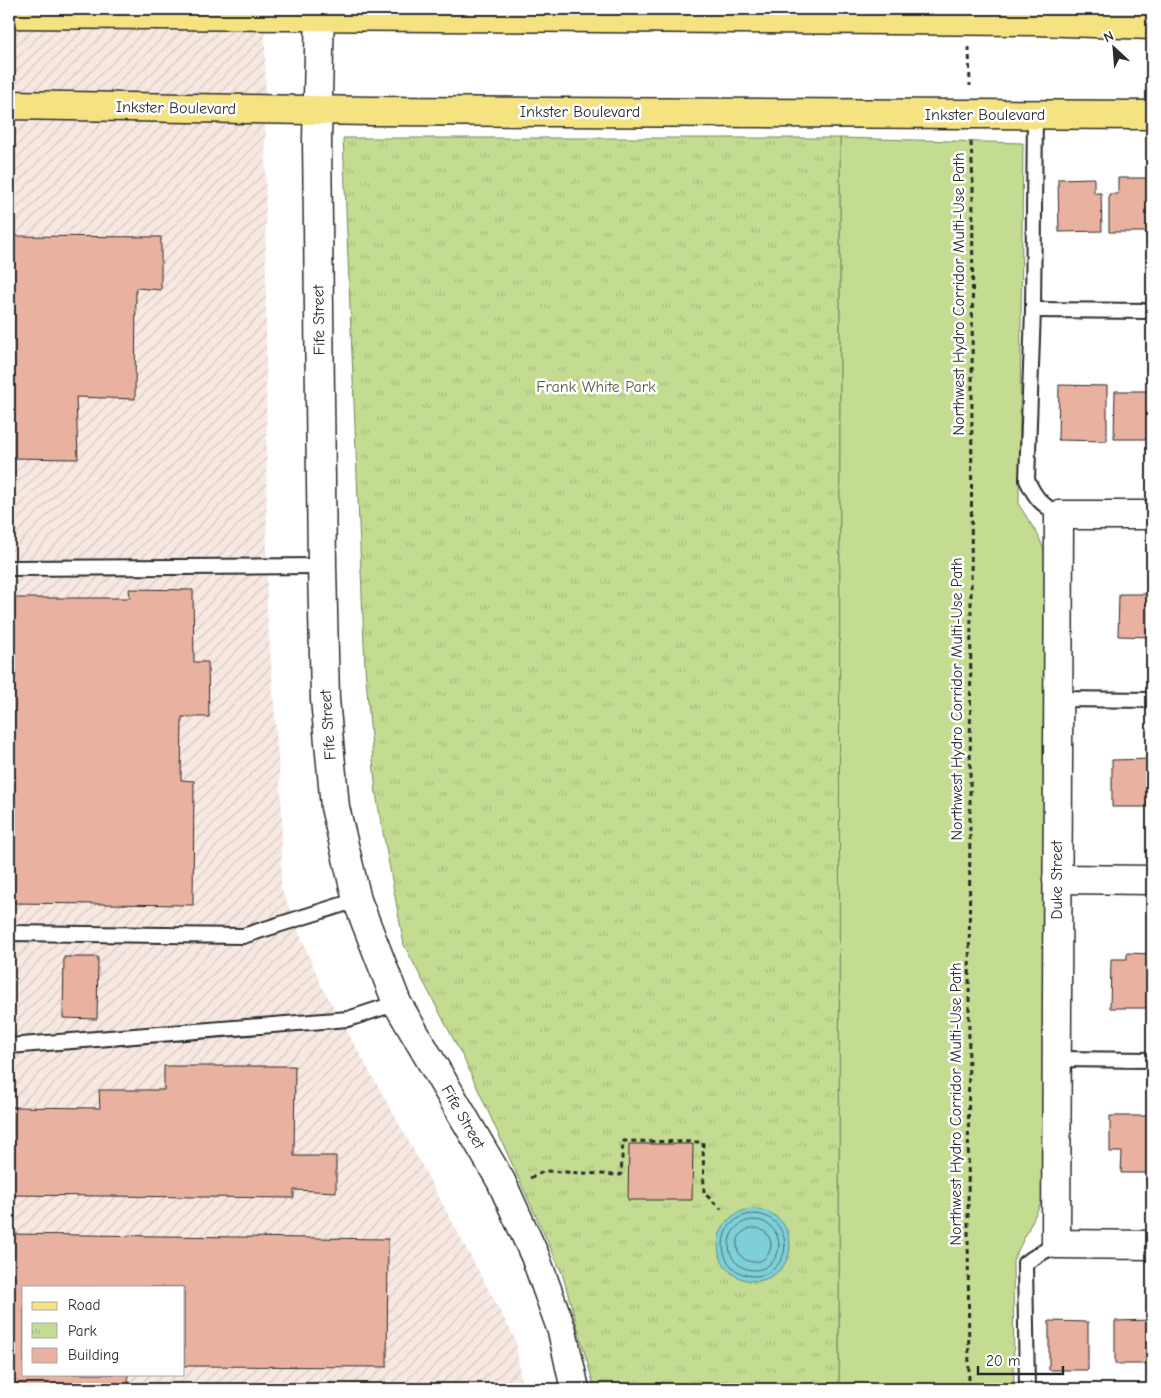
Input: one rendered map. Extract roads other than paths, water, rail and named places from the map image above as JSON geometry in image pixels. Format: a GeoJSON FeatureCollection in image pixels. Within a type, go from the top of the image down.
{"type":"FeatureCollection","features":[{"type":"Feature","properties":{"kind":"main road"},"geometry":{"type":"LineString","coordinates":[[9,14],[553,13],[968,20],[1036,15],[1152,25]]}},
{"type":"Feature","properties":{"kind":"main road","name":"Inkster Boulevard"},"geometry":{"type":"LineString","coordinates":[[9,106],[317,110],[1152,115]]}},
{"type":"Feature","properties":{"kind":"street","name":"Fife Street"},"geometry":{"type":"LineString","coordinates":[[320,12],[317,110],[322,566],[325,699],[335,807],[357,900],[397,1003],[504,1190],[535,1256],[558,1321],[575,1389]]}},
{"type":"Feature","properties":{"kind":"street"},"geometry":{"type":"LineString","coordinates":[[1058,515],[1152,515]]}},
{"type":"Feature","properties":{"kind":"street","name":"Duke Street"},"geometry":{"type":"LineString","coordinates":[[1056,1244],[1058,515]]}},
{"type":"Feature","properties":{"kind":"street"},"geometry":{"type":"LineString","coordinates":[[1057,879],[1152,880]]}},
{"type":"Feature","properties":{"kind":"street"},"geometry":{"type":"LineString","coordinates":[[1056,1244],[1152,1245]]}},
{"type":"Feature","properties":{"kind":"lane"},"geometry":{"type":"LineString","coordinates":[[1035,115],[1033,310],[1027,480],[1035,496],[1044,506],[1058,515]]}},
{"type":"Feature","properties":{"kind":"lane"},"geometry":{"type":"LineString","coordinates":[[1033,310],[1152,311]]}},
{"type":"Feature","properties":{"kind":"lane"},"geometry":{"type":"LineString","coordinates":[[9,568],[322,566]]}},
{"type":"Feature","properties":{"kind":"lane"},"geometry":{"type":"LineString","coordinates":[[1058,699],[1152,700]]}},
{"type":"Feature","properties":{"kind":"lane"},"geometry":{"type":"LineString","coordinates":[[9,933],[243,936],[357,900]]}},
{"type":"Feature","properties":{"kind":"lane"},"geometry":{"type":"LineString","coordinates":[[9,1046],[348,1019],[397,1003]]}},
{"type":"Feature","properties":{"kind":"lane"},"geometry":{"type":"LineString","coordinates":[[1056,1059],[1152,1060]]}},
{"type":"Feature","properties":{"kind":"lane"},"geometry":{"type":"LineString","coordinates":[[1027,1389],[1025,1263],[1056,1244]]}},
{"type":"Feature","properties":{"kind":"water"},"geometry":{"type":"Polygon","coordinates":[[[761,1209],[780,1219],[788,1231],[790,1245],[788,1259],[780,1271],[768,1279],[747,1281],[728,1271],[720,1259],[718,1238],[728,1219],[740,1211],[761,1209]]]}},
{"type":"Feature","properties":{"kind":"park label","name":"Frank White Park"},"geometry":{"type":"Point","coordinates":[596,387]}}]}
